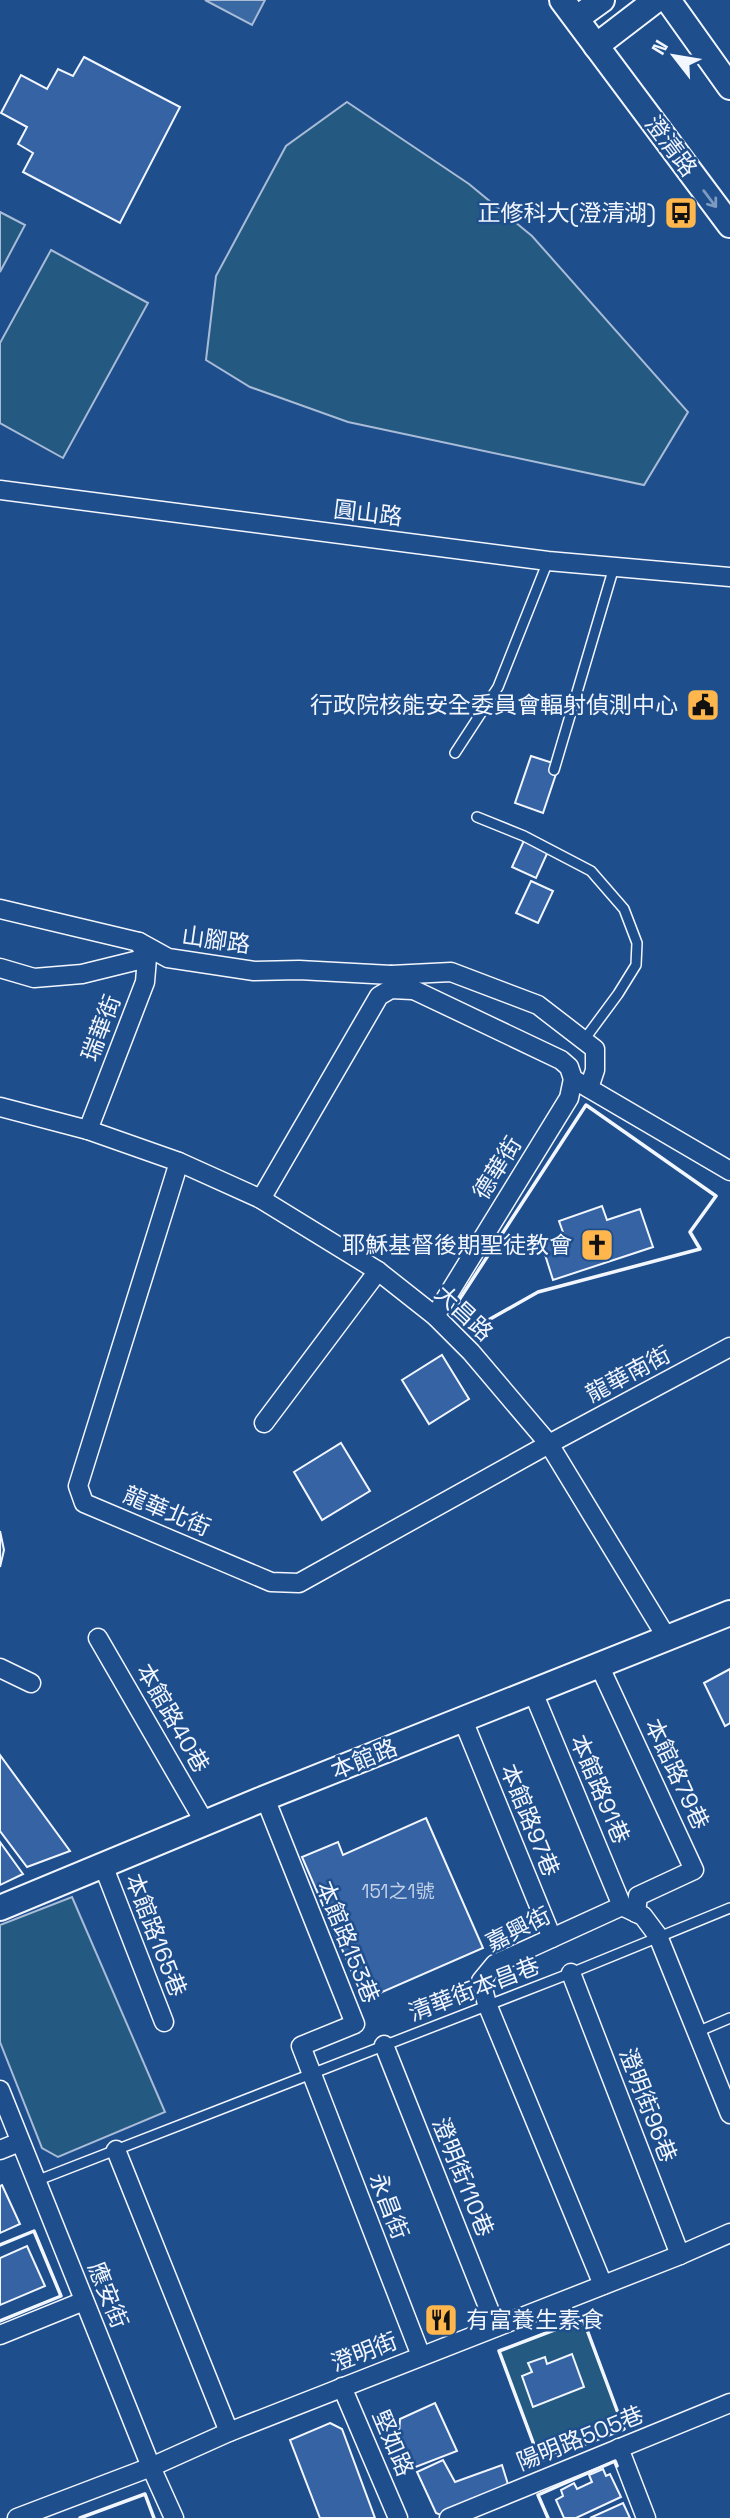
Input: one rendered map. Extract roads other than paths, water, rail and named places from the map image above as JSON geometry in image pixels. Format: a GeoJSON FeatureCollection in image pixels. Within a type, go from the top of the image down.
{"type":"FeatureCollection","features":[{"type":"Feature","properties":{"kind":"street"},"geometry":{"type":"LineString","coordinates":[[569,9],[602,0]]}},
{"type":"Feature","properties":{"kind":"street"},"geometry":{"type":"LineString","coordinates":[[596,46],[656,0]]}},
{"type":"Feature","properties":{"kind":"street"},"geometry":{"type":"LineString","coordinates":[[668,0],[730,87]]}},
{"type":"Feature","properties":{"kind":"street","name":"澄清路"},"geometry":{"type":"LineString","coordinates":[[569,9],[730,225]]}},
{"type":"Feature","properties":{"kind":"street","name":"圓山路"},"geometry":{"type":"LineString","coordinates":[[0,490],[548,561],[730,577]]}},
{"type":"Feature","properties":{"kind":"street","name":"山腳路"},"geometry":{"type":"LineString","coordinates":[[0,909],[168,958],[254,971],[299,970],[391,975],[450,972],[538,1005],[584,1040]]}},
{"type":"Feature","properties":{"kind":"street"},"geometry":{"type":"LineString","coordinates":[[0,968],[34,978],[82,974],[143,950]]}},
{"type":"Feature","properties":{"kind":"street","name":"瑞華街"},"geometry":{"type":"LineString","coordinates":[[89,1130],[145,982],[143,950]]}},
{"type":"Feature","properties":{"kind":"street","name":"山腳路"},"geometry":{"type":"LineString","coordinates":[[391,975],[416,990],[561,1060],[569,1067],[573,1079],[730,1171]]}},
{"type":"Feature","properties":{"kind":"street"},"geometry":{"type":"LineString","coordinates":[[261,1199],[379,996],[391,989],[416,990]]}},
{"type":"Feature","properties":{"kind":"street"},"geometry":{"type":"LineString","coordinates":[[584,1040],[594,1049],[595,1070],[589,1088]]}},
{"type":"Feature","properties":{"kind":"street","name":"德華街"},"geometry":{"type":"LineString","coordinates":[[435,1316],[569,1098],[573,1079]]}},
{"type":"Feature","properties":{"kind":"street","name":"大昌路"},"geometry":{"type":"LineString","coordinates":[[0,1107],[89,1130],[179,1162],[261,1199],[378,1271],[435,1316],[471,1352],[549,1444],[667,1638]]}},
{"type":"Feature","properties":{"kind":"street","name":"龍華北街"},"geometry":{"type":"LineString","coordinates":[[179,1162],[78,1486],[84,1503],[271,1582],[299,1583],[549,1444]]}},
{"type":"Feature","properties":{"kind":"street"},"geometry":{"type":"LineString","coordinates":[[264,1423],[378,1271]]}},
{"type":"Feature","properties":{"kind":"street","name":"龍華南街"},"geometry":{"type":"LineString","coordinates":[[549,1444],[730,1347]]}},
{"type":"Feature","properties":{"kind":"street","name":"本館路"},"geometry":{"type":"LineString","coordinates":[[0,1908],[265,1798],[730,1613]]}},
{"type":"Feature","properties":{"kind":"street","name":"本館路40巷"},"geometry":{"type":"LineString","coordinates":[[98,1638],[205,1823]]}},
{"type":"Feature","properties":{"kind":"street","name":"本館路79巷"},"geometry":{"type":"LineString","coordinates":[[599,1665],[694,1870],[638,1896],[629,1909]]}},
{"type":"Feature","properties":{"kind":"street"},"geometry":{"type":"LineString","coordinates":[[0,1668],[31,1683]]}},
{"type":"Feature","properties":{"kind":"street","name":"本館路91巷"},"geometry":{"type":"LineString","coordinates":[[533,1692],[629,1909]]}},
{"type":"Feature","properties":{"kind":"street","name":"本館路97巷"},"geometry":{"type":"LineString","coordinates":[[463,1720],[552,1938]]}},
{"type":"Feature","properties":{"kind":"street","name":"本館路153巷"},"geometry":{"type":"LineString","coordinates":[[265,1798],[355,2024],[301,2046],[311,2073]]}},
{"type":"Feature","properties":{"kind":"street","name":"本館路165巷"},"geometry":{"type":"LineString","coordinates":[[103,1866],[164,2022]]}},
{"type":"Feature","properties":{"kind":"street"},"geometry":{"type":"LineString","coordinates":[[629,1909],[643,1916],[657,1937],[730,2114]]}},
{"type":"Feature","properties":{"kind":"street","name":"嘉興街"},"geometry":{"type":"LineString","coordinates":[[603,2285],[487,2004],[481,1981],[495,1964],[552,1938],[629,1909]]}},
{"type":"Feature","properties":{"kind":"street","name":"澄明街96巷"},"geometry":{"type":"LineString","coordinates":[[571,1973],[680,2255]]}},
{"type":"Feature","properties":{"kind":"street","name":"澄明街110巷"},"geometry":{"type":"LineString","coordinates":[[384,2045],[496,2327]]}},
{"type":"Feature","properties":{"kind":"street","name":"永昌街"},"geometry":{"type":"LineString","coordinates":[[311,2073],[421,2356]]}},
{"type":"Feature","properties":{"kind":"street","name":"應安街"},"geometry":{"type":"LineString","coordinates":[[0,2090],[174,2518]]}},
{"type":"Feature","properties":{"kind":"street"},"geometry":{"type":"LineString","coordinates":[[0,2150],[20,2142]]}},
{"type":"Feature","properties":{"kind":"street"},"geometry":{"type":"LineString","coordinates":[[116,2150],[229,2432]]}},
{"type":"Feature","properties":{"kind":"street","name":"澄明街"},"geometry":{"type":"LineString","coordinates":[[17,2518],[151,2467],[229,2432],[730,2234]]}},
{"type":"Feature","properties":{"kind":"street"},"geometry":{"type":"LineString","coordinates":[[0,2335],[84,2301]]}},
{"type":"Feature","properties":{"kind":"street","name":"堅如路"},"geometry":{"type":"LineString","coordinates":[[342,2387],[398,2518]]}},
{"type":"Feature","properties":{"kind":"street","name":"陽明路505巷"},"geometry":{"type":"LineString","coordinates":[[449,2518],[730,2403]]}},
{"type":"Feature","properties":{"kind":"street"},"geometry":{"type":"LineString","coordinates":[[619,2448],[646,2518]]}},
{"type":"Feature","properties":{"kind":"lane"},"geometry":{"type":"LineString","coordinates":[[456,753],[498,687],[548,561]]}},
{"type":"Feature","properties":{"kind":"lane"},"geometry":{"type":"LineString","coordinates":[[554,770],[614,567]]}},
{"type":"Feature","properties":{"kind":"lane"},"geometry":{"type":"LineString","coordinates":[[477,817],[524,836],[590,871],[624,909],[637,943],[636,965],[584,1040]]}},
{"type":"Feature","properties":{"kind":"lane","name":"清華街本昌巷"},"geometry":{"type":"LineString","coordinates":[[36,2181],[571,1973],[730,1908]]}},
{"type":"Feature","properties":{"kind":"lane"},"geometry":{"type":"LineString","coordinates":[[697,2032],[730,2018]]}},
{"type":"Feature","properties":{"kind":"place","name":"正修科大(澄清湖)"},"geometry":{"type":"Point","coordinates":[681,213]}},
{"type":"Feature","properties":{"kind":"place","name":"行政院核能安全委員會輻射偵測中心"},"geometry":{"type":"Point","coordinates":[703,705]}},
{"type":"Feature","properties":{"kind":"place","name":"耶穌基督後期聖徒教會"},"geometry":{"type":"Point","coordinates":[597,1245]}},
{"type":"Feature","properties":{"kind":"place","name":"有富養生素食"},"geometry":{"type":"Point","coordinates":[441,2320]}}]}
